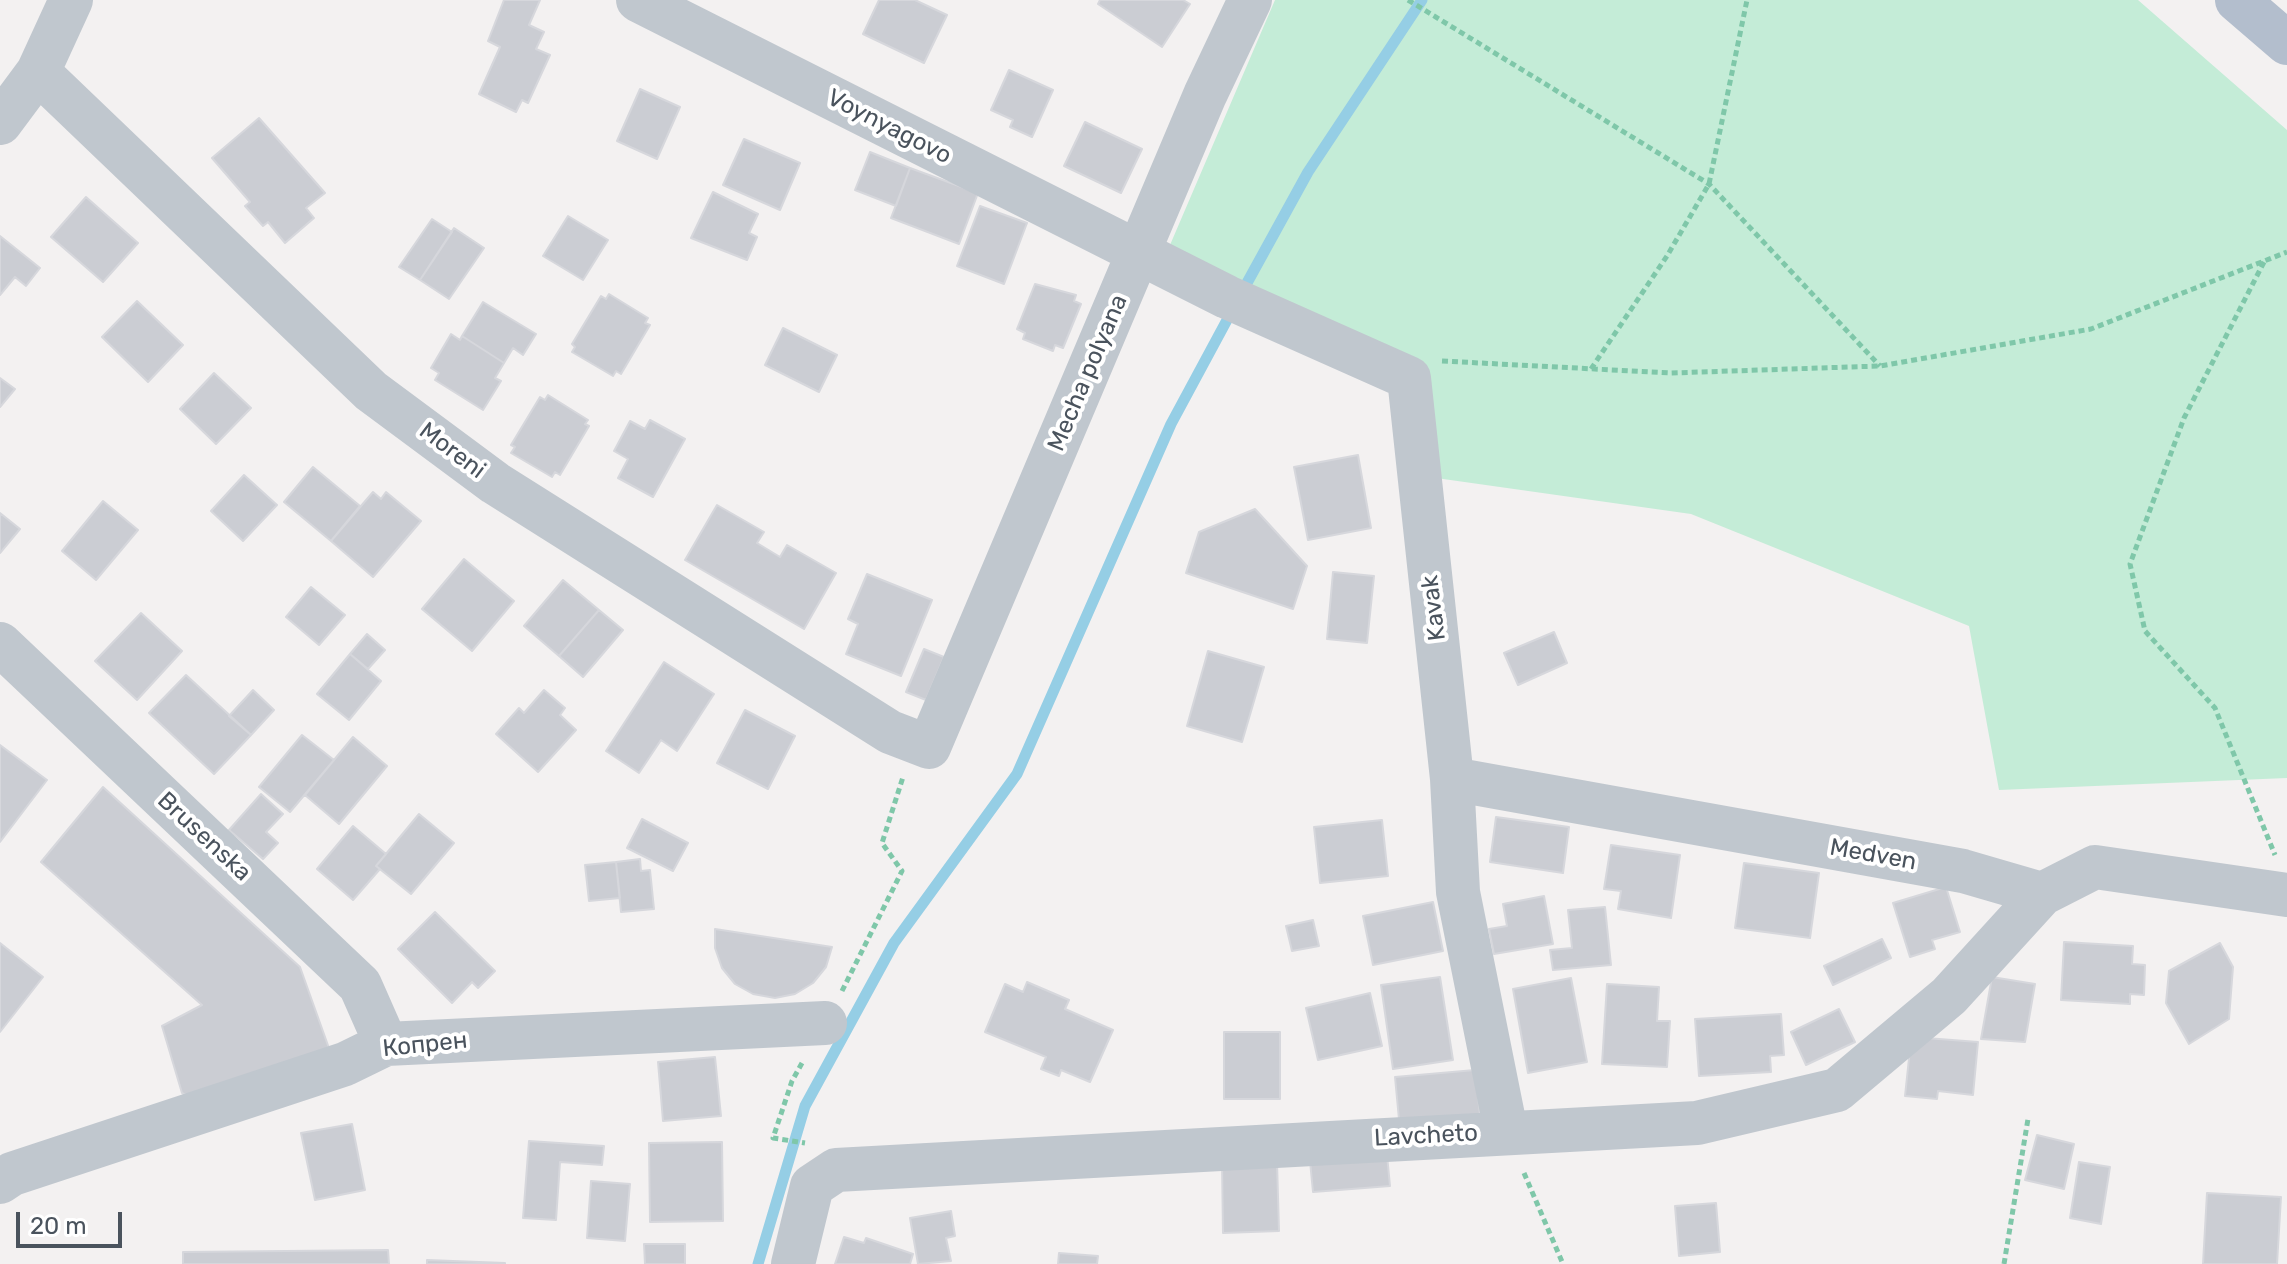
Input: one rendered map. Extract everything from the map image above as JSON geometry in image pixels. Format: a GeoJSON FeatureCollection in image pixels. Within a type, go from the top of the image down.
{"type":"FeatureCollection","features":[{"type":"Feature","properties":{"kind":"main road"},"geometry":{"type":"LineString","coordinates":[[2237,0],[2287,43]]}},
{"type":"Feature","properties":{"kind":"street"},"geometry":{"type":"LineString","coordinates":[[0,123],[38,72],[71,0]]}},
{"type":"Feature","properties":{"kind":"street","name":"Voynyagovo"},"geometry":{"type":"LineString","coordinates":[[638,0],[1139,254]]}},
{"type":"Feature","properties":{"kind":"street","name":"Mecha polyana"},"geometry":{"type":"LineString","coordinates":[[922,745],[1139,254],[1205,95],[1250,0]]}},
{"type":"Feature","properties":{"kind":"street","name":"Moreni"},"geometry":{"type":"LineString","coordinates":[[38,72],[371,391],[495,483],[890,732],[922,745]]}},
{"type":"Feature","properties":{"kind":"street"},"geometry":{"type":"LineString","coordinates":[[1139,254],[1409,378]]}},
{"type":"Feature","properties":{"kind":"street","name":"Kavak"},"geometry":{"type":"LineString","coordinates":[[1409,378],[1452,779],[1458,892],[1506,1131]]}},
{"type":"Feature","properties":{"kind":"street","name":"Brusenska"},"geometry":{"type":"LineString","coordinates":[[0,644],[360,985],[386,1044]]}},
{"type":"Feature","properties":{"kind":"street","name":"Medven"},"geometry":{"type":"LineString","coordinates":[[1452,779],[1963,871],[2042,894]]}},
{"type":"Feature","properties":{"kind":"street"},"geometry":{"type":"LineString","coordinates":[[2042,894],[2095,867],[2284,882]]}},
{"type":"Feature","properties":{"kind":"street","name":"Lavcheto"},"geometry":{"type":"LineString","coordinates":[[793,1264],[812,1186],[836,1170],[1506,1131],[1697,1123],[1837,1090],[1949,996],[2042,894]]}},
{"type":"Feature","properties":{"kind":"street","name":"Копрен"},"geometry":{"type":"LineString","coordinates":[[0,1182],[12,1174],[345,1064],[386,1044],[825,1023]]}},
{"type":"Feature","properties":{"kind":"path"},"geometry":{"type":"LineString","coordinates":[[1408,0],[1709,184],[1880,366]]}},
{"type":"Feature","properties":{"kind":"path"},"geometry":{"type":"LineString","coordinates":[[1590,370],[1667,256],[1709,184],[1747,0]]}},
{"type":"Feature","properties":{"kind":"path"},"geometry":{"type":"LineString","coordinates":[[1409,378],[1443,361],[1671,373],[1880,366],[2091,329],[2287,252]]}},
{"type":"Feature","properties":{"kind":"path"},"geometry":{"type":"LineString","coordinates":[[2264,261],[2184,418],[2130,564],[2145,631],[2215,708],[2284,882]]}},
{"type":"Feature","properties":{"kind":"path"},"geometry":{"type":"LineString","coordinates":[[819,1146],[773,1138],[792,1081],[902,871],[882,843],[922,745]]}},
{"type":"Feature","properties":{"kind":"path"},"geometry":{"type":"LineString","coordinates":[[2004,1264],[2028,1119]]}},
{"type":"Feature","properties":{"kind":"path"},"geometry":{"type":"LineString","coordinates":[[1506,1131],[1563,1264]]}},
{"type":"Feature","properties":{"kind":"green space"},"geometry":{"type":"Polygon","coordinates":[[[1275,0],[2138,0],[2287,130],[2287,778],[1999,790],[1969,626],[1691,514],[1422,476],[1410,365],[1170,245],[1275,0]]]}},
{"type":"Feature","properties":{"kind":"building"},"geometry":{"type":"Polygon","coordinates":[[[504,0],[540,0],[529,25],[544,32],[536,49],[550,55],[528,103],[522,100],[516,112],[479,94],[500,47],[488,41],[504,0]]]}},
{"type":"Feature","properties":{"kind":"building"},"geometry":{"type":"Polygon","coordinates":[[[879,0],[915,0],[947,15],[924,63],[863,34],[879,0]]]}},
{"type":"Feature","properties":{"kind":"building"},"geometry":{"type":"Polygon","coordinates":[[[1100,0],[1183,0],[1190,4],[1162,47],[1098,4],[1100,0]]]}},
{"type":"Feature","properties":{"kind":"building"},"geometry":{"type":"Polygon","coordinates":[[[1009,70],[1053,90],[1032,137],[1010,127],[1013,120],[991,110],[1009,70]]]}},
{"type":"Feature","properties":{"kind":"building"},"geometry":{"type":"Polygon","coordinates":[[[640,89],[680,107],[657,159],[617,141],[640,89]]]}},
{"type":"Feature","properties":{"kind":"building"},"geometry":{"type":"Polygon","coordinates":[[[259,118],[325,193],[306,208],[314,218],[285,243],[268,222],[263,226],[245,206],[250,202],[212,158],[259,118]]]}},
{"type":"Feature","properties":{"kind":"building"},"geometry":{"type":"Polygon","coordinates":[[[1085,122],[1142,149],[1121,193],[1064,166],[1085,122]]]}},
{"type":"Feature","properties":{"kind":"building"},"geometry":{"type":"Polygon","coordinates":[[[744,139],[800,163],[780,210],[723,185],[744,139]]]}},
{"type":"Feature","properties":{"kind":"building"},"geometry":{"type":"Polygon","coordinates":[[[870,152],[910,168],[896,206],[855,190],[870,152]]]}},
{"type":"Feature","properties":{"kind":"building"},"geometry":{"type":"Polygon","coordinates":[[[910,168],[978,193],[959,244],[891,218],[910,168]]]}},
{"type":"Feature","properties":{"kind":"building"},"geometry":{"type":"Polygon","coordinates":[[[713,192],[758,214],[749,233],[757,237],[747,260],[691,238],[713,192]]]}},
{"type":"Feature","properties":{"kind":"building"},"geometry":{"type":"Polygon","coordinates":[[[86,197],[138,243],[103,282],[51,237],[86,197]]]}},
{"type":"Feature","properties":{"kind":"building"},"geometry":{"type":"Polygon","coordinates":[[[980,206],[1027,223],[1004,284],[957,266],[980,206]]]}},
{"type":"Feature","properties":{"kind":"building"},"geometry":{"type":"Polygon","coordinates":[[[568,216],[608,240],[583,280],[543,256],[568,216]]]}},
{"type":"Feature","properties":{"kind":"building"},"geometry":{"type":"Polygon","coordinates":[[[432,219],[452,232],[420,280],[399,267],[432,219]]]}},
{"type":"Feature","properties":{"kind":"building"},"geometry":{"type":"Polygon","coordinates":[[[454,228],[484,248],[449,299],[420,280],[454,228]]]}},
{"type":"Feature","properties":{"kind":"building"},"geometry":{"type":"Polygon","coordinates":[[[0,236],[40,268],[26,286],[15,277],[0,295],[0,236]]]}},
{"type":"Feature","properties":{"kind":"building"},"geometry":{"type":"Polygon","coordinates":[[[1035,284],[1076,295],[1074,301],[1081,304],[1063,348],[1055,345],[1053,351],[1023,339],[1025,333],[1017,329],[1035,284]]]}},
{"type":"Feature","properties":{"kind":"building"},"geometry":{"type":"Polygon","coordinates":[[[609,294],[648,318],[645,323],[650,325],[621,374],[616,371],[613,376],[572,352],[575,347],[572,344],[601,296],[606,299],[609,294]]]}},
{"type":"Feature","properties":{"kind":"building"},"geometry":{"type":"Polygon","coordinates":[[[137,301],[183,345],[148,382],[102,337],[137,301]]]}},
{"type":"Feature","properties":{"kind":"building"},"geometry":{"type":"Polygon","coordinates":[[[483,302],[536,334],[523,355],[513,348],[504,363],[462,336],[483,302]]]}},
{"type":"Feature","properties":{"kind":"building"},"geometry":{"type":"Polygon","coordinates":[[[783,328],[837,355],[819,392],[765,365],[783,328]]]}},
{"type":"Feature","properties":{"kind":"building"},"geometry":{"type":"Polygon","coordinates":[[[451,334],[460,340],[462,336],[504,363],[495,378],[501,381],[483,410],[435,380],[439,373],[431,368],[451,334]]]}},
{"type":"Feature","properties":{"kind":"building"},"geometry":{"type":"Polygon","coordinates":[[[214,373],[251,408],[216,444],[180,409],[214,373]]]}},
{"type":"Feature","properties":{"kind":"building"},"geometry":{"type":"Polygon","coordinates":[[[0,378],[15,389],[0,407],[0,378]]]}},
{"type":"Feature","properties":{"kind":"building"},"geometry":{"type":"Polygon","coordinates":[[[548,395],[588,420],[585,424],[589,426],[560,475],[555,472],[552,477],[511,453],[515,447],[511,445],[540,397],[545,400],[548,395]]]}},
{"type":"Feature","properties":{"kind":"building"},"geometry":{"type":"Polygon","coordinates":[[[650,420],[685,439],[653,497],[618,478],[628,459],[614,451],[630,421],[645,429],[650,420]]]}},
{"type":"Feature","properties":{"kind":"building"},"geometry":{"type":"Polygon","coordinates":[[[1358,455],[1371,528],[1308,540],[1294,467],[1358,455]]]}},
{"type":"Feature","properties":{"kind":"building"},"geometry":{"type":"Polygon","coordinates":[[[313,467],[360,506],[331,541],[284,502],[313,467]]]}},
{"type":"Feature","properties":{"kind":"building"},"geometry":{"type":"Polygon","coordinates":[[[244,475],[277,505],[243,541],[211,511],[244,475]]]}},
{"type":"Feature","properties":{"kind":"building"},"geometry":{"type":"Polygon","coordinates":[[[373,492],[381,499],[386,492],[421,521],[373,577],[331,541],[373,492]]]}},
{"type":"Feature","properties":{"kind":"building"},"geometry":{"type":"Polygon","coordinates":[[[103,501],[138,530],[96,580],[62,551],[103,501]]]}},
{"type":"Feature","properties":{"kind":"building"},"geometry":{"type":"Polygon","coordinates":[[[717,505],[764,532],[757,543],[780,557],[787,545],[836,573],[804,629],[685,560],[717,505]]]}},
{"type":"Feature","properties":{"kind":"building"},"geometry":{"type":"Polygon","coordinates":[[[1255,509],[1307,566],[1293,609],[1186,573],[1199,532],[1255,509]]]}},
{"type":"Feature","properties":{"kind":"building"},"geometry":{"type":"Polygon","coordinates":[[[0,513],[20,529],[0,553],[0,513]]]}},
{"type":"Feature","properties":{"kind":"building"},"geometry":{"type":"Polygon","coordinates":[[[464,559],[514,601],[472,651],[422,609],[464,559]]]}},
{"type":"Feature","properties":{"kind":"building"},"geometry":{"type":"Polygon","coordinates":[[[1333,572],[1374,576],[1367,643],[1327,639],[1333,572]]]}},
{"type":"Feature","properties":{"kind":"building"},"geometry":{"type":"Polygon","coordinates":[[[867,574],[932,600],[901,676],[846,654],[858,624],[848,619],[867,574]]]}},
{"type":"Feature","properties":{"kind":"building"},"geometry":{"type":"Polygon","coordinates":[[[563,580],[599,610],[559,656],[524,626],[563,580]]]}},
{"type":"Feature","properties":{"kind":"building"},"geometry":{"type":"Polygon","coordinates":[[[311,587],[345,615],[319,645],[286,617],[311,587]]]}},
{"type":"Feature","properties":{"kind":"building"},"geometry":{"type":"Polygon","coordinates":[[[599,610],[623,630],[583,677],[559,656],[599,610]]]}},
{"type":"Feature","properties":{"kind":"building"},"geometry":{"type":"Polygon","coordinates":[[[141,613],[182,651],[137,700],[95,661],[141,613]]]}},
{"type":"Feature","properties":{"kind":"building"},"geometry":{"type":"Polygon","coordinates":[[[1554,632],[1567,663],[1518,685],[1504,653],[1554,632]]]}},
{"type":"Feature","properties":{"kind":"building"},"geometry":{"type":"Polygon","coordinates":[[[367,634],[385,650],[368,669],[350,654],[367,634]]]}},
{"type":"Feature","properties":{"kind":"building"},"geometry":{"type":"Polygon","coordinates":[[[924,649],[944,657],[926,700],[906,692],[924,649]]]}},
{"type":"Feature","properties":{"kind":"building"},"geometry":{"type":"Polygon","coordinates":[[[1208,651],[1264,667],[1242,742],[1187,726],[1208,651]]]}},
{"type":"Feature","properties":{"kind":"building"},"geometry":{"type":"Polygon","coordinates":[[[350,654],[381,681],[349,720],[317,694],[350,654]]]}},
{"type":"Feature","properties":{"kind":"building"},"geometry":{"type":"Polygon","coordinates":[[[664,662],[714,694],[677,751],[661,740],[639,773],[606,751],[664,662]]]}},
{"type":"Feature","properties":{"kind":"building"},"geometry":{"type":"Polygon","coordinates":[[[186,675],[251,735],[214,774],[149,713],[186,675]]]}},
{"type":"Feature","properties":{"kind":"building"},"geometry":{"type":"Polygon","coordinates":[[[253,690],[274,710],[251,735],[229,716],[253,690]]]}},
{"type":"Feature","properties":{"kind":"building"},"geometry":{"type":"Polygon","coordinates":[[[544,690],[565,708],[560,715],[576,730],[538,772],[496,734],[519,708],[524,713],[544,690]]]}},
{"type":"Feature","properties":{"kind":"building"},"geometry":{"type":"Polygon","coordinates":[[[745,710],[795,736],[768,789],[717,763],[745,710]]]}},
{"type":"Feature","properties":{"kind":"building"},"geometry":{"type":"Polygon","coordinates":[[[302,735],[334,760],[290,812],[259,787],[302,735]]]}},
{"type":"Feature","properties":{"kind":"building"},"geometry":{"type":"Polygon","coordinates":[[[353,737],[387,766],[339,824],[305,795],[353,737]]]}},
{"type":"Feature","properties":{"kind":"building"},"geometry":{"type":"Polygon","coordinates":[[[0,745],[47,780],[0,842],[0,745]]]}},
{"type":"Feature","properties":{"kind":"building"},"geometry":{"type":"Polygon","coordinates":[[[103,787],[300,967],[330,1051],[190,1097],[182,1093],[162,1026],[202,1005],[41,862],[103,787]]]}},
{"type":"Feature","properties":{"kind":"building"},"geometry":{"type":"Polygon","coordinates":[[[261,794],[283,814],[266,832],[278,843],[263,859],[229,830],[261,794]]]}},
{"type":"Feature","properties":{"kind":"building"},"geometry":{"type":"Polygon","coordinates":[[[419,814],[454,843],[411,894],[376,866],[419,814]]]}},
{"type":"Feature","properties":{"kind":"building"},"geometry":{"type":"Polygon","coordinates":[[[1496,817],[1569,827],[1563,873],[1490,862],[1496,817]]]}},
{"type":"Feature","properties":{"kind":"building"},"geometry":{"type":"Polygon","coordinates":[[[642,819],[688,843],[673,871],[627,848],[642,819]]]}},
{"type":"Feature","properties":{"kind":"building"},"geometry":{"type":"Polygon","coordinates":[[[1382,820],[1388,876],[1320,883],[1314,827],[1382,820]]]}},
{"type":"Feature","properties":{"kind":"building"},"geometry":{"type":"Polygon","coordinates":[[[353,826],[386,854],[376,866],[380,869],[353,900],[317,869],[353,826]]]}},
{"type":"Feature","properties":{"kind":"building"},"geometry":{"type":"Polygon","coordinates":[[[1611,845],[1680,855],[1671,918],[1618,909],[1621,891],[1604,889],[1611,845]]]}},
{"type":"Feature","properties":{"kind":"building"},"geometry":{"type":"Polygon","coordinates":[[[640,859],[641,871],[650,870],[654,909],[621,912],[616,862],[640,859]]]}},
{"type":"Feature","properties":{"kind":"building"},"geometry":{"type":"Polygon","coordinates":[[[616,862],[620,898],[589,901],[585,865],[616,862]]]}},
{"type":"Feature","properties":{"kind":"building"},"geometry":{"type":"Polygon","coordinates":[[[1744,863],[1819,873],[1810,938],[1735,928],[1744,863]]]}},
{"type":"Feature","properties":{"kind":"building"},"geometry":{"type":"Polygon","coordinates":[[[1946,887],[1960,932],[1932,940],[1935,949],[1910,957],[1893,903],[1946,887]]]}},
{"type":"Feature","properties":{"kind":"building"},"geometry":{"type":"Polygon","coordinates":[[[1544,896],[1553,944],[1494,954],[1489,929],[1507,926],[1503,904],[1544,896]]]}},
{"type":"Feature","properties":{"kind":"building"},"geometry":{"type":"Polygon","coordinates":[[[1433,902],[1443,951],[1373,965],[1363,916],[1433,902]]]}},
{"type":"Feature","properties":{"kind":"building"},"geometry":{"type":"Polygon","coordinates":[[[1605,907],[1611,965],[1553,970],[1550,950],[1572,948],[1568,910],[1605,907]]]}},
{"type":"Feature","properties":{"kind":"building"},"geometry":{"type":"Polygon","coordinates":[[[435,912],[495,971],[478,988],[472,982],[452,1003],[398,949],[435,912]]]}},
{"type":"Feature","properties":{"kind":"building"},"geometry":{"type":"Polygon","coordinates":[[[1313,920],[1319,946],[1292,951],[1286,926],[1313,920]]]}},
{"type":"Feature","properties":{"kind":"building"},"geometry":{"type":"Polygon","coordinates":[[[715,929],[832,947],[826,967],[813,983],[795,994],[775,998],[753,994],[735,984],[722,968],[715,948],[715,929]]]}},
{"type":"Feature","properties":{"kind":"building"},"geometry":{"type":"Polygon","coordinates":[[[1882,939],[1891,958],[1833,985],[1824,966],[1882,939]]]}},
{"type":"Feature","properties":{"kind":"building"},"geometry":{"type":"Polygon","coordinates":[[[2064,942],[2133,946],[2132,964],[2145,965],[2144,995],[2130,994],[2130,1004],[2061,1000],[2064,942]]]}},
{"type":"Feature","properties":{"kind":"building"},"geometry":{"type":"Polygon","coordinates":[[[0,943],[43,977],[0,1032],[0,943]]]}},
{"type":"Feature","properties":{"kind":"building"},"geometry":{"type":"Polygon","coordinates":[[[2220,943],[2233,967],[2229,1019],[2189,1044],[2166,1003],[2169,971],[2220,943]]]}},
{"type":"Feature","properties":{"kind":"building"},"geometry":{"type":"Polygon","coordinates":[[[1440,977],[1453,1060],[1393,1069],[1381,985],[1440,977]]]}},
{"type":"Feature","properties":{"kind":"building"},"geometry":{"type":"Polygon","coordinates":[[[1992,977],[2035,984],[2025,1042],[1981,1039],[1992,977]]]}},
{"type":"Feature","properties":{"kind":"building"},"geometry":{"type":"Polygon","coordinates":[[[1571,978],[1587,1062],[1528,1073],[1513,989],[1571,978]]]}},
{"type":"Feature","properties":{"kind":"building"},"geometry":{"type":"Polygon","coordinates":[[[1027,982],[1069,1000],[1065,1009],[1113,1030],[1090,1082],[1061,1070],[1059,1076],[1041,1069],[1046,1057],[985,1032],[1005,984],[1023,992],[1027,982]]]}},
{"type":"Feature","properties":{"kind":"building"},"geometry":{"type":"Polygon","coordinates":[[[1607,984],[1659,987],[1657,1021],[1670,1021],[1667,1067],[1602,1064],[1607,984]]]}},
{"type":"Feature","properties":{"kind":"building"},"geometry":{"type":"Polygon","coordinates":[[[1370,993],[1382,1046],[1318,1060],[1306,1008],[1370,993]]]}},
{"type":"Feature","properties":{"kind":"building"},"geometry":{"type":"Polygon","coordinates":[[[1839,1009],[1855,1042],[1806,1065],[1791,1032],[1839,1009]]]}},
{"type":"Feature","properties":{"kind":"building"},"geometry":{"type":"Polygon","coordinates":[[[1781,1014],[1784,1055],[1770,1056],[1771,1072],[1699,1076],[1695,1019],[1781,1014]]]}},
{"type":"Feature","properties":{"kind":"building"},"geometry":{"type":"Polygon","coordinates":[[[1224,1032],[1280,1032],[1280,1099],[1224,1099],[1224,1032]]]}},
{"type":"Feature","properties":{"kind":"building"},"geometry":{"type":"Polygon","coordinates":[[[1926,1038],[1978,1042],[1973,1095],[1938,1091],[1937,1099],[1905,1096],[1910,1049],[1926,1038]]]}},
{"type":"Feature","properties":{"kind":"building"},"geometry":{"type":"Polygon","coordinates":[[[715,1057],[721,1116],[663,1121],[658,1062],[715,1057]]]}},
{"type":"Feature","properties":{"kind":"building"},"geometry":{"type":"Polygon","coordinates":[[[1475,1070],[1481,1123],[1400,1130],[1395,1077],[1475,1070]]]}},
{"type":"Feature","properties":{"kind":"building"},"geometry":{"type":"Polygon","coordinates":[[[352,1124],[365,1190],[315,1200],[301,1133],[352,1124]]]}},
{"type":"Feature","properties":{"kind":"building"},"geometry":{"type":"Polygon","coordinates":[[[2037,1135],[2074,1144],[2064,1189],[2025,1180],[2037,1135]]]}},
{"type":"Feature","properties":{"kind":"building"},"geometry":{"type":"Polygon","coordinates":[[[529,1141],[604,1146],[602,1165],[560,1162],[556,1220],[523,1218],[529,1141]]]}},
{"type":"Feature","properties":{"kind":"building"},"geometry":{"type":"Polygon","coordinates":[[[722,1142],[723,1221],[650,1222],[649,1143],[722,1142]]]}},
{"type":"Feature","properties":{"kind":"building"},"geometry":{"type":"Polygon","coordinates":[[[1387,1155],[1390,1186],[1313,1192],[1310,1161],[1387,1155]]]}},
{"type":"Feature","properties":{"kind":"building"},"geometry":{"type":"Polygon","coordinates":[[[1277,1162],[1279,1231],[1223,1233],[1222,1163],[1277,1162]]]}},
{"type":"Feature","properties":{"kind":"building"},"geometry":{"type":"Polygon","coordinates":[[[2079,1162],[2110,1167],[2101,1224],[2070,1218],[2079,1162]]]}},
{"type":"Feature","properties":{"kind":"building"},"geometry":{"type":"Polygon","coordinates":[[[591,1181],[630,1184],[625,1241],[587,1238],[591,1181]]]}},
{"type":"Feature","properties":{"kind":"building"},"geometry":{"type":"Polygon","coordinates":[[[2207,1193],[2281,1197],[2277,1264],[2203,1264],[2207,1193]]]}},
{"type":"Feature","properties":{"kind":"building"},"geometry":{"type":"Polygon","coordinates":[[[1716,1203],[1720,1252],[1679,1256],[1675,1206],[1716,1203]]]}},
{"type":"Feature","properties":{"kind":"building"},"geometry":{"type":"Polygon","coordinates":[[[951,1211],[955,1236],[946,1238],[951,1261],[918,1264],[910,1218],[951,1211]]]}},
{"type":"Feature","properties":{"kind":"building"},"geometry":{"type":"Polygon","coordinates":[[[844,1237],[864,1243],[866,1238],[913,1254],[910,1264],[835,1264],[844,1237]]]}},
{"type":"Feature","properties":{"kind":"building"},"geometry":{"type":"Polygon","coordinates":[[[644,1244],[685,1244],[685,1264],[645,1264],[644,1244]]]}},
{"type":"Feature","properties":{"kind":"building"},"geometry":{"type":"Polygon","coordinates":[[[388,1250],[389,1264],[183,1264],[183,1252],[388,1250]]]}},
{"type":"Feature","properties":{"kind":"building"},"geometry":{"type":"Polygon","coordinates":[[[1059,1253],[1098,1256],[1097,1264],[1058,1264],[1059,1253]]]}},
{"type":"Feature","properties":{"kind":"building"},"geometry":{"type":"Polygon","coordinates":[[[427,1260],[505,1263],[505,1264],[427,1264],[427,1260]]]}},
{"type":"Feature","properties":{"kind":"waterway"},"geometry":{"type":"LineString","coordinates":[[1242,292],[1308,172],[1422,0]]}},
{"type":"Feature","properties":{"kind":"waterway"},"geometry":{"type":"LineString","coordinates":[[758,1264],[805,1106],[894,943],[1017,774],[1171,424],[1234,307]]}}]}
